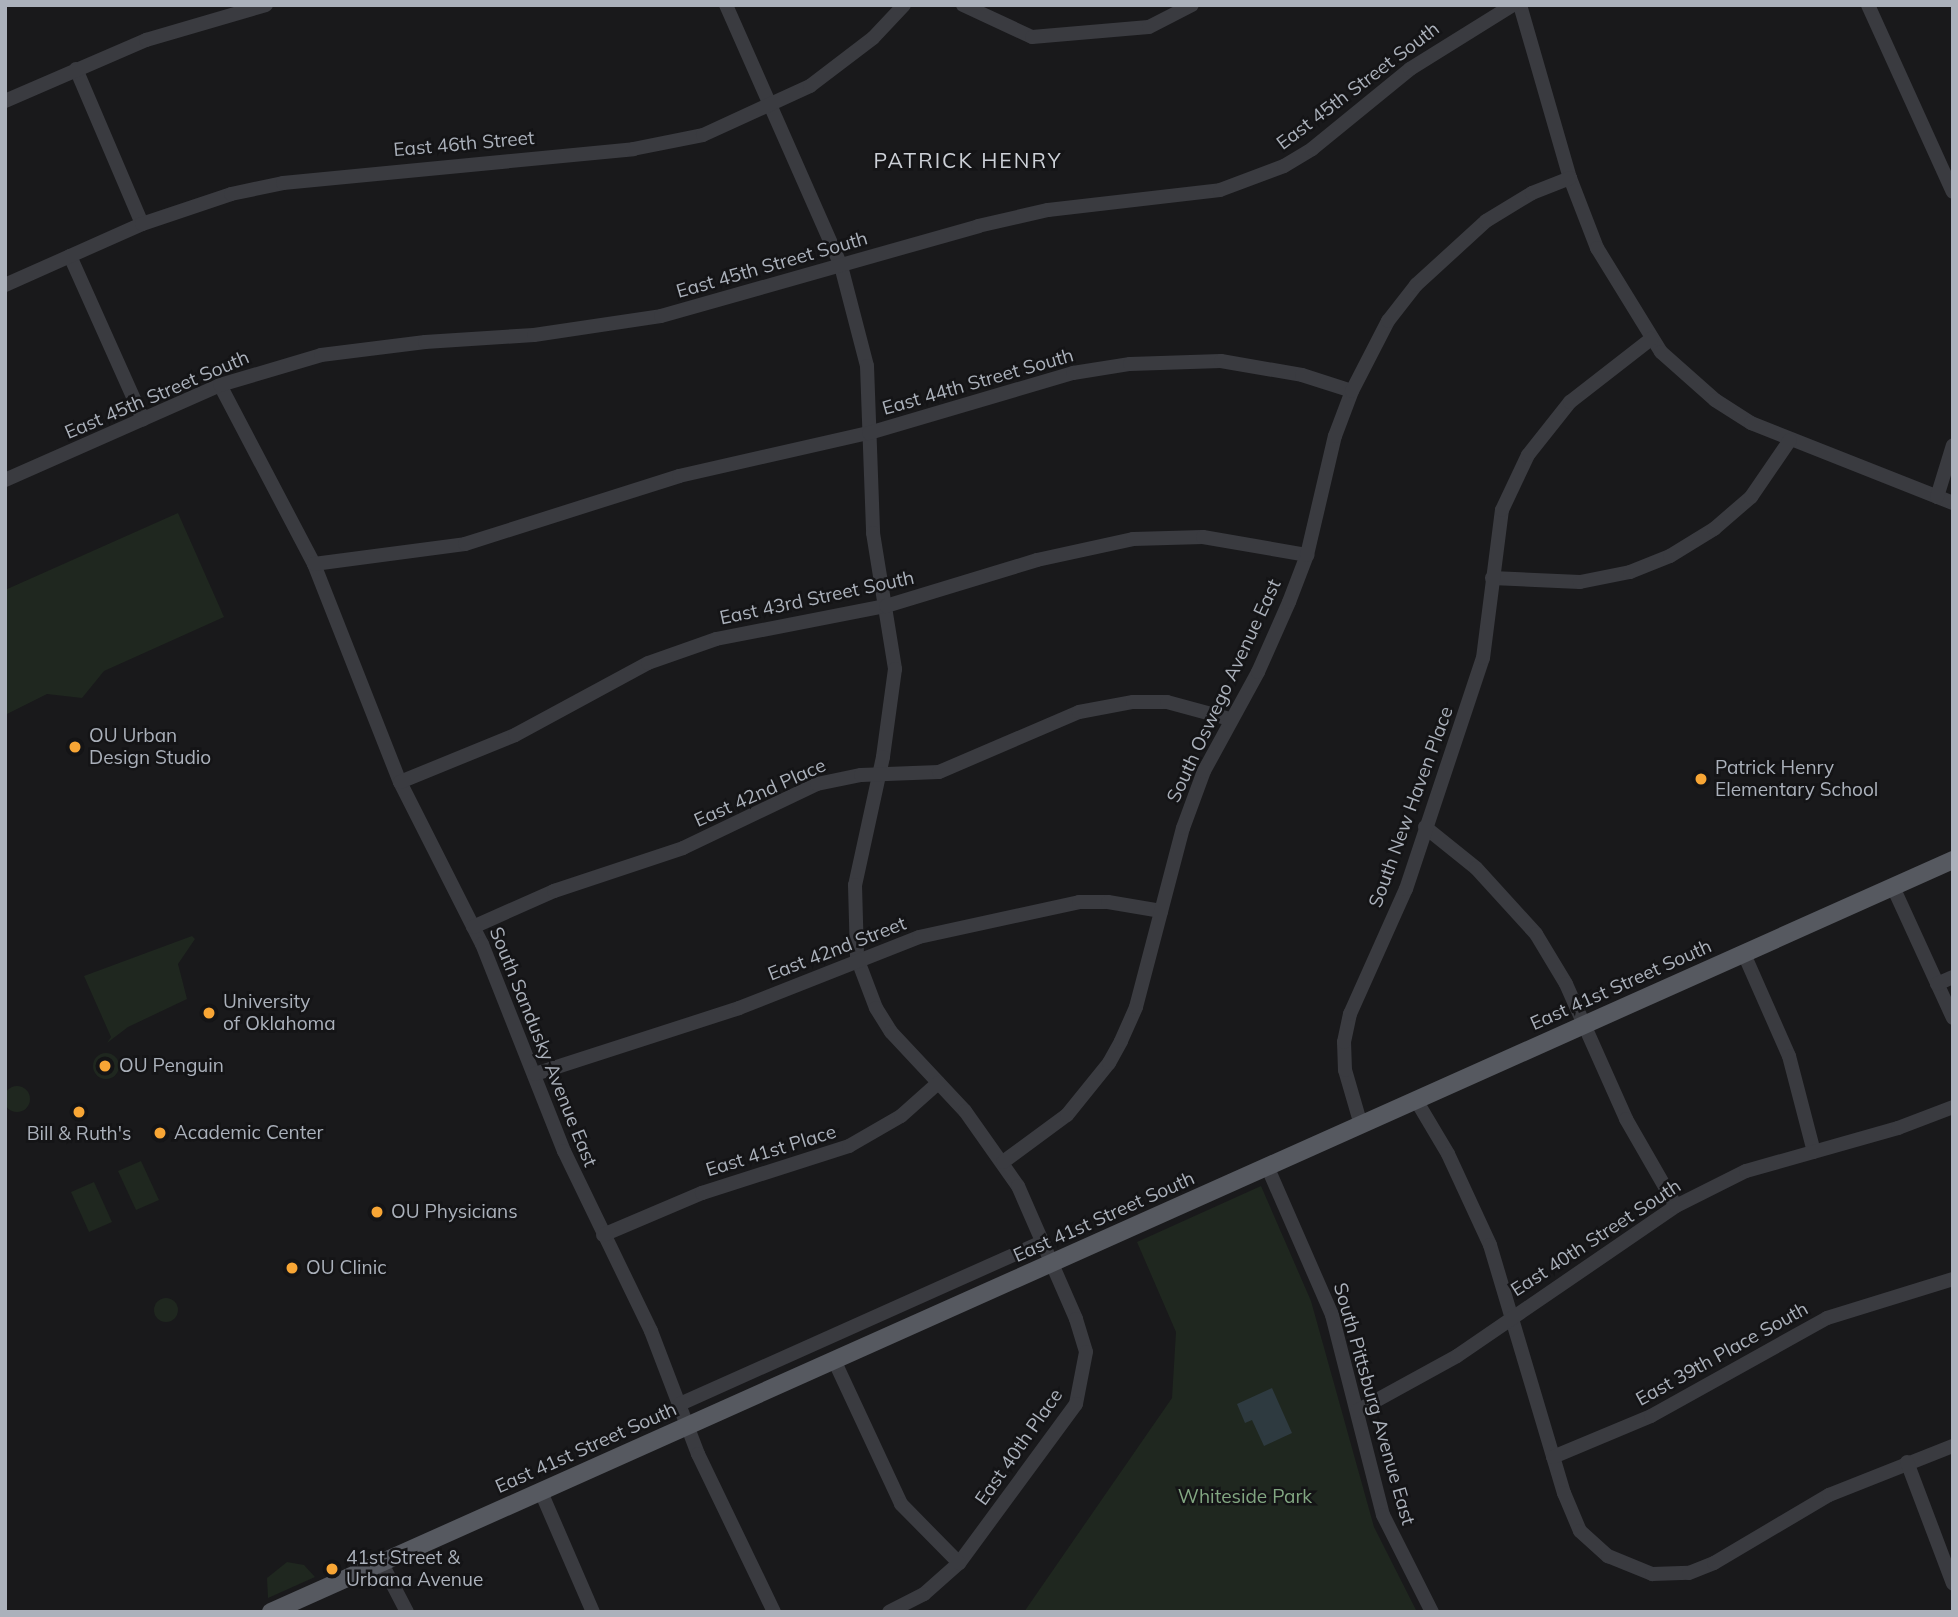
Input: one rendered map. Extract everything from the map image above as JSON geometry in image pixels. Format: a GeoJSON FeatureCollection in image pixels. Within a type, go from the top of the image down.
{"type":"FeatureCollection","features":[{"type":"Feature","properties":{"kind":"main road","name":"East 41st Street South"},"geometry":{"type":"LineString","coordinates":[[271,1612],[1953,860]]}},
{"type":"Feature","properties":{"kind":"street"},"geometry":{"type":"LineString","coordinates":[[5,102],[76,69],[198,22],[266,5]]}},
{"type":"Feature","properties":{"kind":"street"},"geometry":{"type":"LineString","coordinates":[[726,5],[841,266],[862,338],[873,533],[895,669],[879,776],[855,885],[857,958],[884,1022],[1003,1162],[1052,1264]]}},
{"type":"Feature","properties":{"kind":"street","name":"East 46th Street"},"geometry":{"type":"LineString","coordinates":[[5,285],[142,224],[232,194],[322,177],[666,144],[703,135],[772,107],[844,62],[904,5]]}},
{"type":"Feature","properties":{"kind":"street"},"geometry":{"type":"LineString","coordinates":[[963,5],[1032,37],[1149,27],[1192,5]]}},
{"type":"Feature","properties":{"kind":"street","name":"East 45th Street South"},"geometry":{"type":"LineString","coordinates":[[5,480],[220,385],[355,350],[534,335],[662,316],[1048,210],[1220,190],[1255,178],[1312,149],[1410,69],[1513,5]]}},
{"type":"Feature","properties":{"kind":"street"},"geometry":{"type":"LineString","coordinates":[[1520,5],[1570,178],[1597,248],[1651,339],[1715,400],[1790,440],[1953,503]]}},
{"type":"Feature","properties":{"kind":"street"},"geometry":{"type":"LineString","coordinates":[[1868,5],[1953,192]]}},
{"type":"Feature","properties":{"kind":"street"},"geometry":{"type":"LineString","coordinates":[[76,69],[142,224]]}},
{"type":"Feature","properties":{"kind":"street"},"geometry":{"type":"LineString","coordinates":[[1352,391],[1388,321],[1416,285],[1486,221],[1532,193],[1570,178]]}},
{"type":"Feature","properties":{"kind":"street"},"geometry":{"type":"LineString","coordinates":[[70,256],[144,419]]}},
{"type":"Feature","properties":{"kind":"street","name":"South New Haven Place"},"geometry":{"type":"LineString","coordinates":[[1361,1125],[1347,1086],[1344,1042],[1359,989],[1406,889],[1483,658],[1502,510],[1528,455],[1570,402],[1651,339]]}},
{"type":"Feature","properties":{"kind":"street","name":"East 44th Street South"},"geometry":{"type":"LineString","coordinates":[[314,564],[466,544],[679,476],[869,433],[1073,373],[1130,364],[1221,361],[1301,374],[1352,391]]}},
{"type":"Feature","properties":{"kind":"street","name":"South Sandusky Avenue East"},"geometry":{"type":"LineString","coordinates":[[220,385],[314,564],[400,782],[474,927],[603,1235],[651,1331],[688,1426],[774,1612]]}},
{"type":"Feature","properties":{"kind":"street","name":"South Oswego Avenue East"},"geometry":{"type":"LineString","coordinates":[[1003,1162],[1043,1135],[1092,1086],[1110,1063],[1136,1007],[1182,828],[1230,719],[1258,672],[1307,555],[1335,436],[1352,391]]}},
{"type":"Feature","properties":{"kind":"street"},"geometry":{"type":"LineString","coordinates":[[1492,578],[1580,582],[1630,572],[1670,556],[1714,529],[1751,497],[1790,440]]}},
{"type":"Feature","properties":{"kind":"street"},"geometry":{"type":"LineString","coordinates":[[1937,497],[1953,445]]}},
{"type":"Feature","properties":{"kind":"street","name":"East 43rd Street South"},"geometry":{"type":"LineString","coordinates":[[400,782],[515,735],[684,649],[886,606],[1037,560],[1133,539],[1203,537],[1307,555]]}},
{"type":"Feature","properties":{"kind":"street","name":"East 42nd Place"},"geometry":{"type":"LineString","coordinates":[[474,927],[554,891],[683,848],[817,785],[879,776],[939,772],[1103,706],[1167,702],[1230,719]]}},
{"type":"Feature","properties":{"kind":"street"},"geometry":{"type":"LineString","coordinates":[[1425,827],[1476,868],[1536,934],[1584,1024],[1626,1119],[1676,1206]]}},
{"type":"Feature","properties":{"kind":"street"},"geometry":{"type":"LineString","coordinates":[[1893,887],[1953,1018]]}},
{"type":"Feature","properties":{"kind":"street","name":"East 42nd Street"},"geometry":{"type":"LineString","coordinates":[[535,1074],[739,1008],[857,958],[919,937],[1079,902],[1108,902],[1161,911]]}},
{"type":"Feature","properties":{"kind":"street"},"geometry":{"type":"LineString","coordinates":[[1744,954],[1789,1056],[1814,1152]]}},
{"type":"Feature","properties":{"kind":"street"},"geometry":{"type":"LineString","coordinates":[[1937,984],[1953,977]]}},
{"type":"Feature","properties":{"kind":"street","name":"East 41st Place"},"geometry":{"type":"LineString","coordinates":[[603,1235],[702,1193],[849,1146],[901,1116],[938,1083]]}},
{"type":"Feature","properties":{"kind":"street"},"geometry":{"type":"LineString","coordinates":[[1416,1100],[1473,1204],[1512,1317],[1553,1457],[1580,1531],[1608,1556],[1640,1571],[1689,1573],[1714,1563],[1829,1495],[1953,1446]]}},
{"type":"Feature","properties":{"kind":"street","name":"East 40th Street South"},"geometry":{"type":"LineString","coordinates":[[1357,1411],[1439,1367],[1676,1206],[1746,1171],[1953,1107]]}},
{"type":"Feature","properties":{"kind":"street","name":"South Pittsburg Avenue East"},"geometry":{"type":"LineString","coordinates":[[1268,1167],[1332,1315],[1383,1515],[1432,1612]]}},
{"type":"Feature","properties":{"kind":"street","name":"East 41st Street South"},"geometry":{"type":"LineString","coordinates":[[680,1404],[1043,1242]]}},
{"type":"Feature","properties":{"kind":"street","name":"East 40th Place"},"geometry":{"type":"LineString","coordinates":[[889,1612],[924,1594],[958,1563],[1065,1419],[1082,1389],[1084,1344],[1052,1264]]}},
{"type":"Feature","properties":{"kind":"street","name":"East 39th Place South"},"geometry":{"type":"LineString","coordinates":[[1553,1457],[1651,1416],[1827,1318],[1953,1279]]}},
{"type":"Feature","properties":{"kind":"street"},"geometry":{"type":"LineString","coordinates":[[834,1360],[901,1504],[958,1563]]}},
{"type":"Feature","properties":{"kind":"street"},"geometry":{"type":"LineString","coordinates":[[1907,1462],[1953,1584]]}},
{"type":"Feature","properties":{"kind":"street"},"geometry":{"type":"LineString","coordinates":[[541,1492],[593,1612]]}},
{"type":"Feature","properties":{"kind":"street"},"geometry":{"type":"LineString","coordinates":[[381,1562],[407,1612]]}},
{"type":"Feature","properties":{"kind":"green space"},"geometry":{"type":"Polygon","coordinates":[[[178,513],[224,617],[104,671],[82,698],[47,694],[5,715],[5,590],[178,513]]]}},
{"type":"Feature","properties":{"kind":"green space"},"geometry":{"type":"Polygon","coordinates":[[[192,936],[195,939],[178,964],[187,999],[128,1027],[107,1043],[111,1037],[84,976],[192,936]]]}},
{"type":"Feature","properties":{"kind":"green space"},"geometry":{"type":"Polygon","coordinates":[[[106,1053],[115,1057],[119,1066],[115,1075],[106,1079],[97,1075],[93,1066],[97,1057],[106,1053]]]}},
{"type":"Feature","properties":{"kind":"green space"},"geometry":{"type":"Polygon","coordinates":[[[17,1086],[26,1090],[30,1099],[26,1108],[17,1112],[8,1108],[4,1099],[8,1090],[17,1086]]]}},
{"type":"Feature","properties":{"kind":"green space"},"geometry":{"type":"Polygon","coordinates":[[[141,1161],[159,1200],[136,1210],[118,1171],[141,1161]]]}},
{"type":"Feature","properties":{"kind":"green space"},"geometry":{"type":"Polygon","coordinates":[[[94,1182],[112,1222],[89,1232],[71,1192],[94,1182]]]}},
{"type":"Feature","properties":{"kind":"green space","name":"Whiteside Park"},"geometry":{"type":"Polygon","coordinates":[[[1261,1186],[1311,1301],[1374,1527],[1417,1612],[1024,1612],[1172,1398],[1176,1332],[1137,1242],[1261,1186]]]}},
{"type":"Feature","properties":{"kind":"green space"},"geometry":{"type":"Polygon","coordinates":[[[166,1298],[177,1305],[178,1310],[171,1321],[166,1322],[155,1315],[154,1310],[161,1299],[166,1298]]]}},
{"type":"Feature","properties":{"kind":"green space"},"geometry":{"type":"Polygon","coordinates":[[[287,1562],[304,1565],[315,1577],[268,1598],[267,1578],[287,1562]]]}},
{"type":"Feature","properties":{"kind":"shaded area"},"geometry":{"type":"Polygon","coordinates":[[[1272,1388],[1292,1433],[1264,1446],[1252,1420],[1245,1423],[1237,1404],[1272,1388]]]}},
{"type":"Feature","properties":{"kind":"place","name":"OU Urban Design Studio"},"geometry":{"type":"Point","coordinates":[75,747]}},
{"type":"Feature","properties":{"kind":"place","name":"Patrick Henry Elementary School"},"geometry":{"type":"Point","coordinates":[1701,779]}},
{"type":"Feature","properties":{"kind":"place","name":"University of Oklahoma"},"geometry":{"type":"Point","coordinates":[209,1013]}},
{"type":"Feature","properties":{"kind":"place","name":"OU Penguin"},"geometry":{"type":"Point","coordinates":[105,1066]}},
{"type":"Feature","properties":{"kind":"place","name":"Bill & Ruth's"},"geometry":{"type":"Point","coordinates":[79,1112]}},
{"type":"Feature","properties":{"kind":"place","name":"Academic Center"},"geometry":{"type":"Point","coordinates":[160,1133]}},
{"type":"Feature","properties":{"kind":"place","name":"OU Physicians"},"geometry":{"type":"Point","coordinates":[377,1212]}},
{"type":"Feature","properties":{"kind":"place","name":"OU Clinic"},"geometry":{"type":"Point","coordinates":[292,1268]}},
{"type":"Feature","properties":{"kind":"place","name":"41st Street & Urbana Avenue"},"geometry":{"type":"Point","coordinates":[332,1569]}},
{"type":"Feature","properties":{"kind":"district","name":"PATRICK HENRY"},"geometry":{"type":"Point","coordinates":[968,160]}}]}
